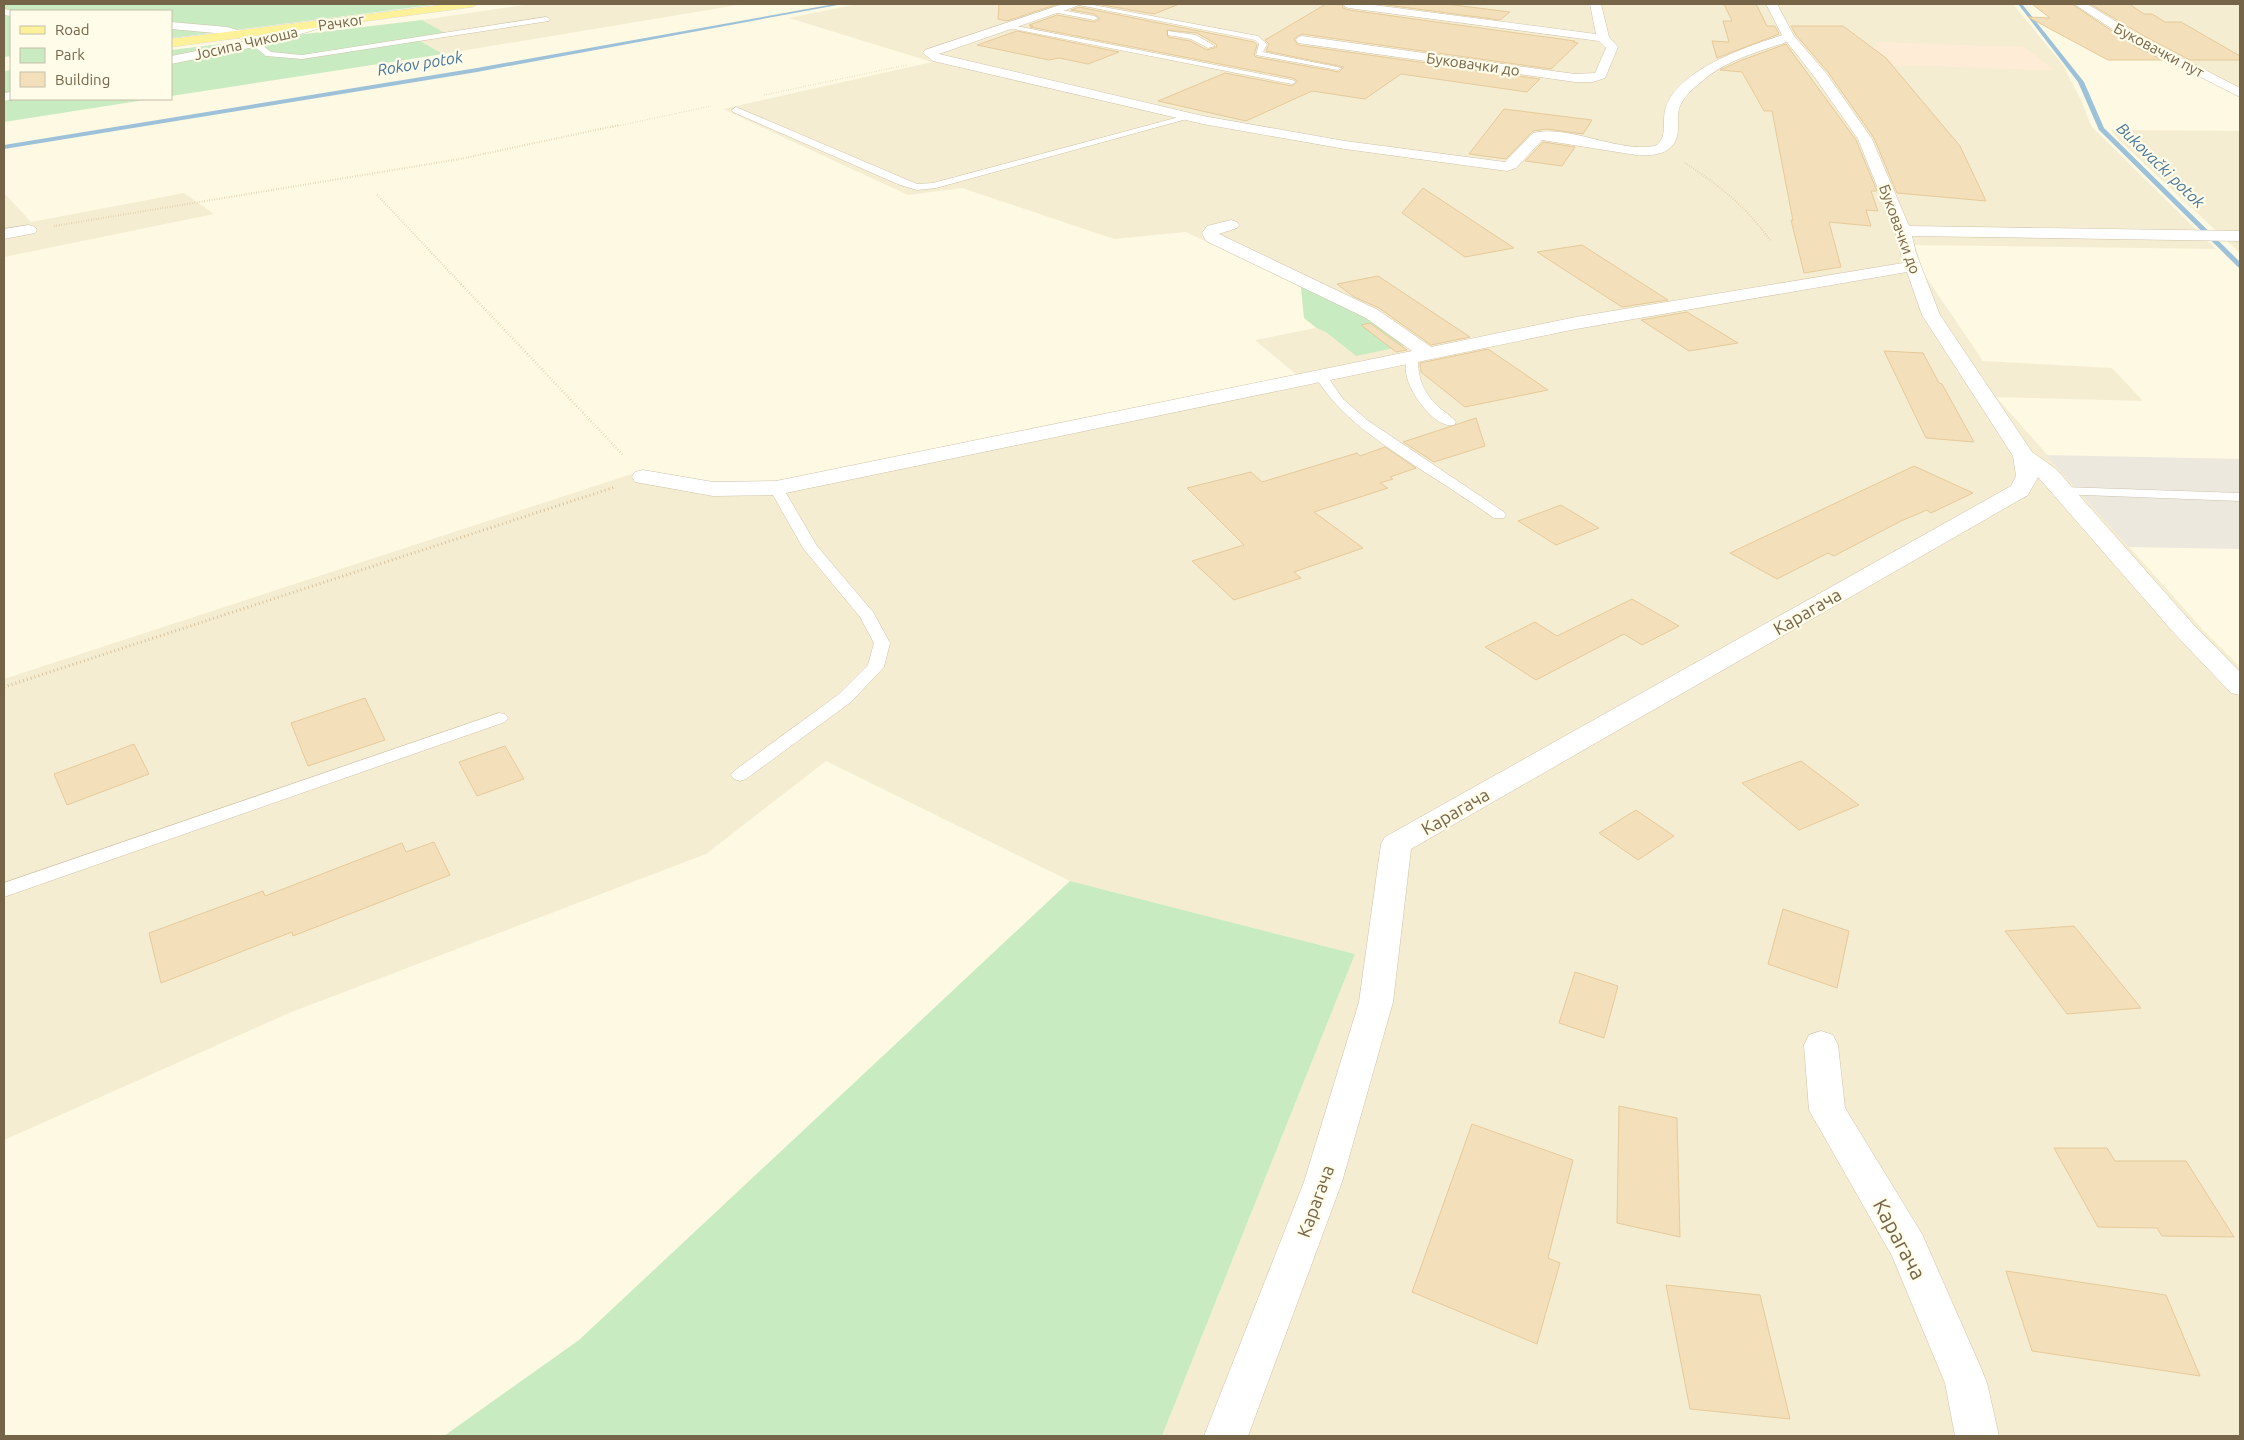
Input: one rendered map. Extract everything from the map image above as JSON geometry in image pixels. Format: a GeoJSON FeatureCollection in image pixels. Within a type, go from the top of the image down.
{"type":"FeatureCollection","features":[{"type":"Feature","properties":{"kind":"main road","name":"Рачког"},"geometry":{"type":"LineString","coordinates":[[172,44],[472,4]]}},
{"type":"Feature","properties":{"kind":"street"},"geometry":{"type":"LineString","coordinates":[[1073,4],[929,53],[937,58],[1190,117],[1270,133],[1500,167],[1511,165],[1538,136],[1657,151],[1667,144],[1671,132],[1672,107],[1697,78],[1710,69],[1789,37]]}},
{"type":"Feature","properties":{"kind":"street","name":"Буковачки до"},"geometry":{"type":"LineString","coordinates":[[1302,40],[1587,78],[1600,75],[1612,47],[1603,38],[1596,4]]}},
{"type":"Feature","properties":{"kind":"street","name":"Буковачки до"},"geometry":{"type":"LineString","coordinates":[[1772,4],[1789,37],[1821,76],[1865,139],[1903,231],[1908,254],[1931,315],[2024,456]]}},
{"type":"Feature","properties":{"kind":"street","name":"Буковачки пут"},"geometry":{"type":"LineString","coordinates":[[2080,4],[2141,42],[2240,93]]}},
{"type":"Feature","properties":{"kind":"street"},"geometry":{"type":"LineString","coordinates":[[1349,5],[1603,38]]}},
{"type":"Feature","properties":{"kind":"street"},"geometry":{"type":"LineString","coordinates":[[172,25],[216,29],[241,35]]}},
{"type":"Feature","properties":{"kind":"street","name":"Јосипа Чикоша"},"geometry":{"type":"LineString","coordinates":[[172,60],[254,43],[321,25]]}},
{"type":"Feature","properties":{"kind":"street"},"geometry":{"type":"LineString","coordinates":[[1231,225],[1213,229],[1210,233],[1212,237],[1372,314],[1420,355]]}},
{"type":"Feature","properties":{"kind":"street"},"geometry":{"type":"LineString","coordinates":[[4,234],[28,230]]}},
{"type":"Feature","properties":{"kind":"street"},"geometry":{"type":"LineString","coordinates":[[1903,231],[2240,236]]}},
{"type":"Feature","properties":{"kind":"street"},"geometry":{"type":"LineString","coordinates":[[644,477],[713,489],[776,488],[1576,323],[1914,266]]}},
{"type":"Feature","properties":{"kind":"street"},"geometry":{"type":"LineString","coordinates":[[2024,456],[2048,474],[2183,628],[2237,680]]}},
{"type":"Feature","properties":{"kind":"street","name":"Карагача"},"geometry":{"type":"LineString","coordinates":[[1226,1436],[1323,1182],[1376,1002],[1396,844],[2020,490],[2027,476],[2024,456]]}},
{"type":"Feature","properties":{"kind":"street","name":"Карагача"},"geometry":{"type":"LineString","coordinates":[[1821,1045],[1827,1110],[1908,1247],[1966,1383],[1977,1436]]}},
{"type":"Feature","properties":{"kind":"lane"},"geometry":{"type":"LineString","coordinates":[[1078,4],[1258,38],[1263,44],[1259,53],[1338,68]]}},
{"type":"Feature","properties":{"kind":"lane"},"geometry":{"type":"LineString","coordinates":[[1053,10],[1101,20]]}},
{"type":"Feature","properties":{"kind":"lane"},"geometry":{"type":"LineString","coordinates":[[254,43],[269,54],[302,57],[546,18]]}},
{"type":"Feature","properties":{"kind":"lane"},"geometry":{"type":"LineString","coordinates":[[1084,27],[1094,23],[1092,18]]}},
{"type":"Feature","properties":{"kind":"lane"},"geometry":{"type":"LineString","coordinates":[[1009,26],[1292,82]]}},
{"type":"Feature","properties":{"kind":"lane"},"geometry":{"type":"LineString","coordinates":[[1060,36],[1076,30]]}},
{"type":"Feature","properties":{"kind":"lane"},"geometry":{"type":"LineString","coordinates":[[1165,32],[1193,37],[1210,46]]}},
{"type":"Feature","properties":{"kind":"lane"},"geometry":{"type":"LineString","coordinates":[[736,110],[903,183],[917,187],[933,186],[1190,117]]}},
{"type":"Feature","properties":{"kind":"lane"},"geometry":{"type":"LineString","coordinates":[[1420,355],[1410,367],[1412,382],[1436,413],[1449,422]]}},
{"type":"Feature","properties":{"kind":"lane"},"geometry":{"type":"LineString","coordinates":[[1321,376],[1328,390],[1344,407],[1369,428],[1499,515]]}},
{"type":"Feature","properties":{"kind":"lane"},"geometry":{"type":"LineString","coordinates":[[740,775],[845,698],[876,667],[882,643],[868,615],[812,548],[776,488]]}},
{"type":"Feature","properties":{"kind":"lane"},"geometry":{"type":"LineString","coordinates":[[2063,492],[2240,497]]}},
{"type":"Feature","properties":{"kind":"lane"},"geometry":{"type":"LineString","coordinates":[[4,890],[499,718]]}},
{"type":"Feature","properties":{"kind":"path"},"geometry":{"type":"LineString","coordinates":[[762,95],[937,58]]}},
{"type":"Feature","properties":{"kind":"path"},"geometry":{"type":"LineString","coordinates":[[28,230],[460,159],[713,106]]}},
{"type":"Feature","properties":{"kind":"path"},"geometry":{"type":"LineString","coordinates":[[1657,151],[1675,158],[1704,175],[1757,220],[1770,240]]}},
{"type":"Feature","properties":{"kind":"path"},"geometry":{"type":"LineString","coordinates":[[4,687],[644,477],[377,196]]}},
{"type":"Feature","properties":{"kind":"shaded area"},"geometry":{"type":"Polygon","coordinates":[[[531,4],[744,4],[443,54],[419,40],[449,36],[422,20],[531,4]]]}},
{"type":"Feature","properties":{"kind":"shaded area"},"geometry":{"type":"Polygon","coordinates":[[[858,4],[2013,4],[2063,65],[2081,100],[2091,126],[2216,249],[1915,245],[1924,274],[1983,361],[2112,368],[2143,401],[1996,397],[2203,630],[2240,667],[2240,1436],[1162,1436],[1355,954],[1070,881],[826,761],[706,854],[289,1013],[4,1140],[4,679],[644,470],[716,483],[777,483],[1298,376],[1255,340],[1316,328],[1304,318],[1301,287],[1186,232],[1114,239],[962,188],[908,195],[723,109],[932,62],[789,18],[858,4]]]}},
{"type":"Feature","properties":{"kind":"shaded area"},"geometry":{"type":"Polygon","coordinates":[[[2088,4],[2240,4],[2240,88],[2134,36],[2088,4]]]}},
{"type":"Feature","properties":{"kind":"shaded area"},"geometry":{"type":"Polygon","coordinates":[[[1875,42],[2025,47],[2054,70],[1822,63],[1807,45],[1879,47],[1875,42]]]}},
{"type":"Feature","properties":{"kind":"shaded area"},"geometry":{"type":"Polygon","coordinates":[[[2111,130],[2240,131],[2240,253],[2118,139],[2111,130]]]}},
{"type":"Feature","properties":{"kind":"shaded area"},"geometry":{"type":"Polygon","coordinates":[[[4,193],[31,222],[184,193],[214,214],[4,257],[4,193]]]}},
{"type":"Feature","properties":{"kind":"shaded area"},"geometry":{"type":"Polygon","coordinates":[[[2046,455],[2240,459],[2240,549],[2129,547],[2046,455]]]}},
{"type":"Feature","properties":{"kind":"green space"},"geometry":{"type":"Polygon","coordinates":[[[4,4],[440,4],[172,38],[172,10],[10,10],[10,56],[4,57],[4,4]]]}},
{"type":"Feature","properties":{"kind":"green space"},"geometry":{"type":"Polygon","coordinates":[[[422,20],[450,36],[420,41],[443,54],[172,96],[172,50],[422,20]]]}},
{"type":"Feature","properties":{"kind":"green space"},"geometry":{"type":"Polygon","coordinates":[[[10,70],[10,100],[145,100],[4,122],[4,71],[10,70]]]}},
{"type":"Feature","properties":{"kind":"green space"},"geometry":{"type":"Polygon","coordinates":[[[1301,287],[1366,315],[1408,345],[1356,356],[1326,332],[1304,318],[1301,287]]]}},
{"type":"Feature","properties":{"kind":"green space"},"geometry":{"type":"Polygon","coordinates":[[[1070,881],[1355,954],[1162,1436],[444,1436],[579,1340],[1070,881]]]}},
{"type":"Feature","properties":{"kind":"building"},"geometry":{"type":"Polygon","coordinates":[[[999,4],[1058,4],[1007,21],[998,19],[999,4]]]}},
{"type":"Feature","properties":{"kind":"building"},"geometry":{"type":"Polygon","coordinates":[[[1097,4],[1177,4],[1177,5],[1154,14],[1097,4]]]}},
{"type":"Feature","properties":{"kind":"building"},"geometry":{"type":"Polygon","coordinates":[[[1326,4],[1342,4],[1343,8],[1349,10],[1575,41],[1573,42],[1578,43],[1551,69],[1302,34],[1294,39],[1298,45],[1540,79],[1527,92],[1401,74],[1365,99],[1312,91],[1246,121],[1158,101],[1225,73],[1292,86],[1298,81],[1292,78],[1030,27],[1033,26],[1029,25],[1057,15],[1094,22],[1100,19],[1094,14],[1071,10],[1079,7],[1254,42],[1257,45],[1254,55],[1256,57],[1339,72],[1344,67],[1266,51],[1269,44],[1265,40],[1326,4]],[[1167,30],[1168,37],[1190,41],[1207,50],[1217,47],[1216,44],[1197,33],[1167,30]]]}},
{"type":"Feature","properties":{"kind":"building"},"geometry":{"type":"Polygon","coordinates":[[[1379,4],[1446,4],[1510,12],[1500,20],[1379,4]]]}},
{"type":"Feature","properties":{"kind":"building"},"geometry":{"type":"Polygon","coordinates":[[[1724,4],[1756,4],[1767,26],[1775,26],[1779,34],[1717,58],[1712,41],[1729,42],[1723,21],[1732,21],[1724,4]]]}},
{"type":"Feature","properties":{"kind":"building"},"geometry":{"type":"Polygon","coordinates":[[[2032,4],[2072,4],[2136,47],[2163,60],[2108,60],[2028,17],[2050,18],[2032,4]]]}},
{"type":"Feature","properties":{"kind":"building"},"geometry":{"type":"Polygon","coordinates":[[[2090,4],[2129,4],[2144,14],[2152,14],[2165,22],[2181,22],[2240,56],[2240,60],[2190,60],[2090,4]]]}},
{"type":"Feature","properties":{"kind":"building"},"geometry":{"type":"Polygon","coordinates":[[[1791,26],[1843,26],[1886,58],[1960,146],[1986,201],[1897,193],[1874,138],[1828,72],[1796,35],[1791,26]]]}},
{"type":"Feature","properties":{"kind":"building"},"geometry":{"type":"Polygon","coordinates":[[[1017,31],[1119,52],[1088,64],[1059,58],[1049,60],[977,45],[1017,31]]]}},
{"type":"Feature","properties":{"kind":"building"},"geometry":{"type":"Polygon","coordinates":[[[1786,44],[1856,140],[1877,191],[1871,191],[1878,211],[1866,210],[1871,226],[1829,222],[1841,267],[1804,273],[1791,220],[1793,221],[1772,111],[1764,111],[1742,72],[1720,70],[1786,44]]]}},
{"type":"Feature","properties":{"kind":"building"},"geometry":{"type":"Polygon","coordinates":[[[1504,109],[1592,120],[1583,134],[1547,129],[1533,131],[1506,159],[1469,154],[1504,109]]]}},
{"type":"Feature","properties":{"kind":"building"},"geometry":{"type":"Polygon","coordinates":[[[1543,142],[1575,147],[1562,166],[1525,161],[1543,142]]]}},
{"type":"Feature","properties":{"kind":"building"},"geometry":{"type":"Polygon","coordinates":[[[1423,188],[1514,248],[1465,257],[1402,213],[1423,188]]]}},
{"type":"Feature","properties":{"kind":"building"},"geometry":{"type":"Polygon","coordinates":[[[1582,245],[1668,300],[1622,307],[1537,252],[1582,245]]]}},
{"type":"Feature","properties":{"kind":"building"},"geometry":{"type":"Polygon","coordinates":[[[1378,276],[1470,337],[1431,345],[1379,308],[1354,297],[1337,284],[1378,276]]]}},
{"type":"Feature","properties":{"kind":"building"},"geometry":{"type":"Polygon","coordinates":[[[1687,312],[1738,343],[1689,351],[1641,320],[1687,312]]]}},
{"type":"Feature","properties":{"kind":"building"},"geometry":{"type":"Polygon","coordinates":[[[1370,323],[1407,350],[1396,352],[1361,325],[1370,323]]]}},
{"type":"Feature","properties":{"kind":"building"},"geometry":{"type":"Polygon","coordinates":[[[1488,349],[1548,390],[1465,407],[1421,372],[1420,363],[1488,349]]]}},
{"type":"Feature","properties":{"kind":"building"},"geometry":{"type":"Polygon","coordinates":[[[1884,351],[1923,353],[1974,442],[1926,438],[1884,351]]]}},
{"type":"Feature","properties":{"kind":"building"},"geometry":{"type":"Polygon","coordinates":[[[1476,418],[1485,446],[1434,462],[1403,442],[1476,418]]]}},
{"type":"Feature","properties":{"kind":"building"},"geometry":{"type":"Polygon","coordinates":[[[1385,447],[1416,468],[1390,477],[1393,479],[1380,483],[1388,488],[1314,512],[1363,548],[1294,572],[1301,578],[1234,600],[1192,561],[1244,545],[1187,488],[1251,472],[1262,482],[1357,453],[1360,456],[1385,447]]]}},
{"type":"Feature","properties":{"kind":"building"},"geometry":{"type":"Polygon","coordinates":[[[1914,466],[1973,493],[1931,513],[1927,510],[1901,521],[1834,556],[1828,553],[1777,579],[1730,553],[1914,466]]]}},
{"type":"Feature","properties":{"kind":"building"},"geometry":{"type":"Polygon","coordinates":[[[1561,505],[1599,528],[1556,545],[1518,521],[1561,505]]]}},
{"type":"Feature","properties":{"kind":"building"},"geometry":{"type":"Polygon","coordinates":[[[1632,599],[1679,626],[1642,645],[1624,634],[1536,680],[1485,647],[1535,622],[1557,636],[1632,599]]]}},
{"type":"Feature","properties":{"kind":"building"},"geometry":{"type":"Polygon","coordinates":[[[365,698],[385,740],[308,766],[291,723],[365,698]]]}},
{"type":"Feature","properties":{"kind":"building"},"geometry":{"type":"Polygon","coordinates":[[[134,744],[149,774],[67,805],[54,774],[134,744]]]}},
{"type":"Feature","properties":{"kind":"building"},"geometry":{"type":"Polygon","coordinates":[[[505,746],[524,779],[477,796],[459,762],[505,746]]]}},
{"type":"Feature","properties":{"kind":"building"},"geometry":{"type":"Polygon","coordinates":[[[1801,761],[1859,805],[1799,830],[1742,783],[1801,761]]]}},
{"type":"Feature","properties":{"kind":"building"},"geometry":{"type":"Polygon","coordinates":[[[1636,810],[1674,836],[1638,860],[1599,833],[1636,810]]]}},
{"type":"Feature","properties":{"kind":"building"},"geometry":{"type":"Polygon","coordinates":[[[434,842],[450,875],[293,936],[292,932],[161,983],[149,933],[263,891],[265,896],[402,843],[406,852],[434,842]]]}},
{"type":"Feature","properties":{"kind":"building"},"geometry":{"type":"Polygon","coordinates":[[[1783,909],[1849,931],[1837,988],[1768,964],[1783,909]]]}},
{"type":"Feature","properties":{"kind":"building"},"geometry":{"type":"Polygon","coordinates":[[[2074,926],[2141,1008],[2067,1014],[2005,931],[2074,926]]]}},
{"type":"Feature","properties":{"kind":"building"},"geometry":{"type":"Polygon","coordinates":[[[1575,972],[1618,986],[1604,1038],[1559,1023],[1575,972]]]}},
{"type":"Feature","properties":{"kind":"building"},"geometry":{"type":"Polygon","coordinates":[[[1619,1106],[1677,1118],[1680,1237],[1617,1223],[1619,1106]]]}},
{"type":"Feature","properties":{"kind":"building"},"geometry":{"type":"Polygon","coordinates":[[[1472,1124],[1573,1160],[1548,1258],[1560,1263],[1537,1344],[1412,1292],[1472,1124]]]}},
{"type":"Feature","properties":{"kind":"building"},"geometry":{"type":"Polygon","coordinates":[[[2054,1148],[2107,1148],[2115,1161],[2186,1161],[2234,1237],[2162,1236],[2157,1228],[2098,1227],[2054,1148]]]}},
{"type":"Feature","properties":{"kind":"building"},"geometry":{"type":"Polygon","coordinates":[[[2006,1271],[2166,1295],[2200,1376],[2032,1351],[2006,1271]]]}},
{"type":"Feature","properties":{"kind":"building"},"geometry":{"type":"Polygon","coordinates":[[[1666,1285],[1760,1295],[1790,1419],[1690,1409],[1666,1285]]]}},
{"type":"Feature","properties":{"kind":"waterway","name":"Rokov potok"},"geometry":{"type":"LineString","coordinates":[[4,147],[477,70],[841,4]]}},
{"type":"Feature","properties":{"kind":"waterway","name":"Bukovački potok"},"geometry":{"type":"LineString","coordinates":[[2020,4],[2081,82],[2101,129],[2240,266]]}}]}
